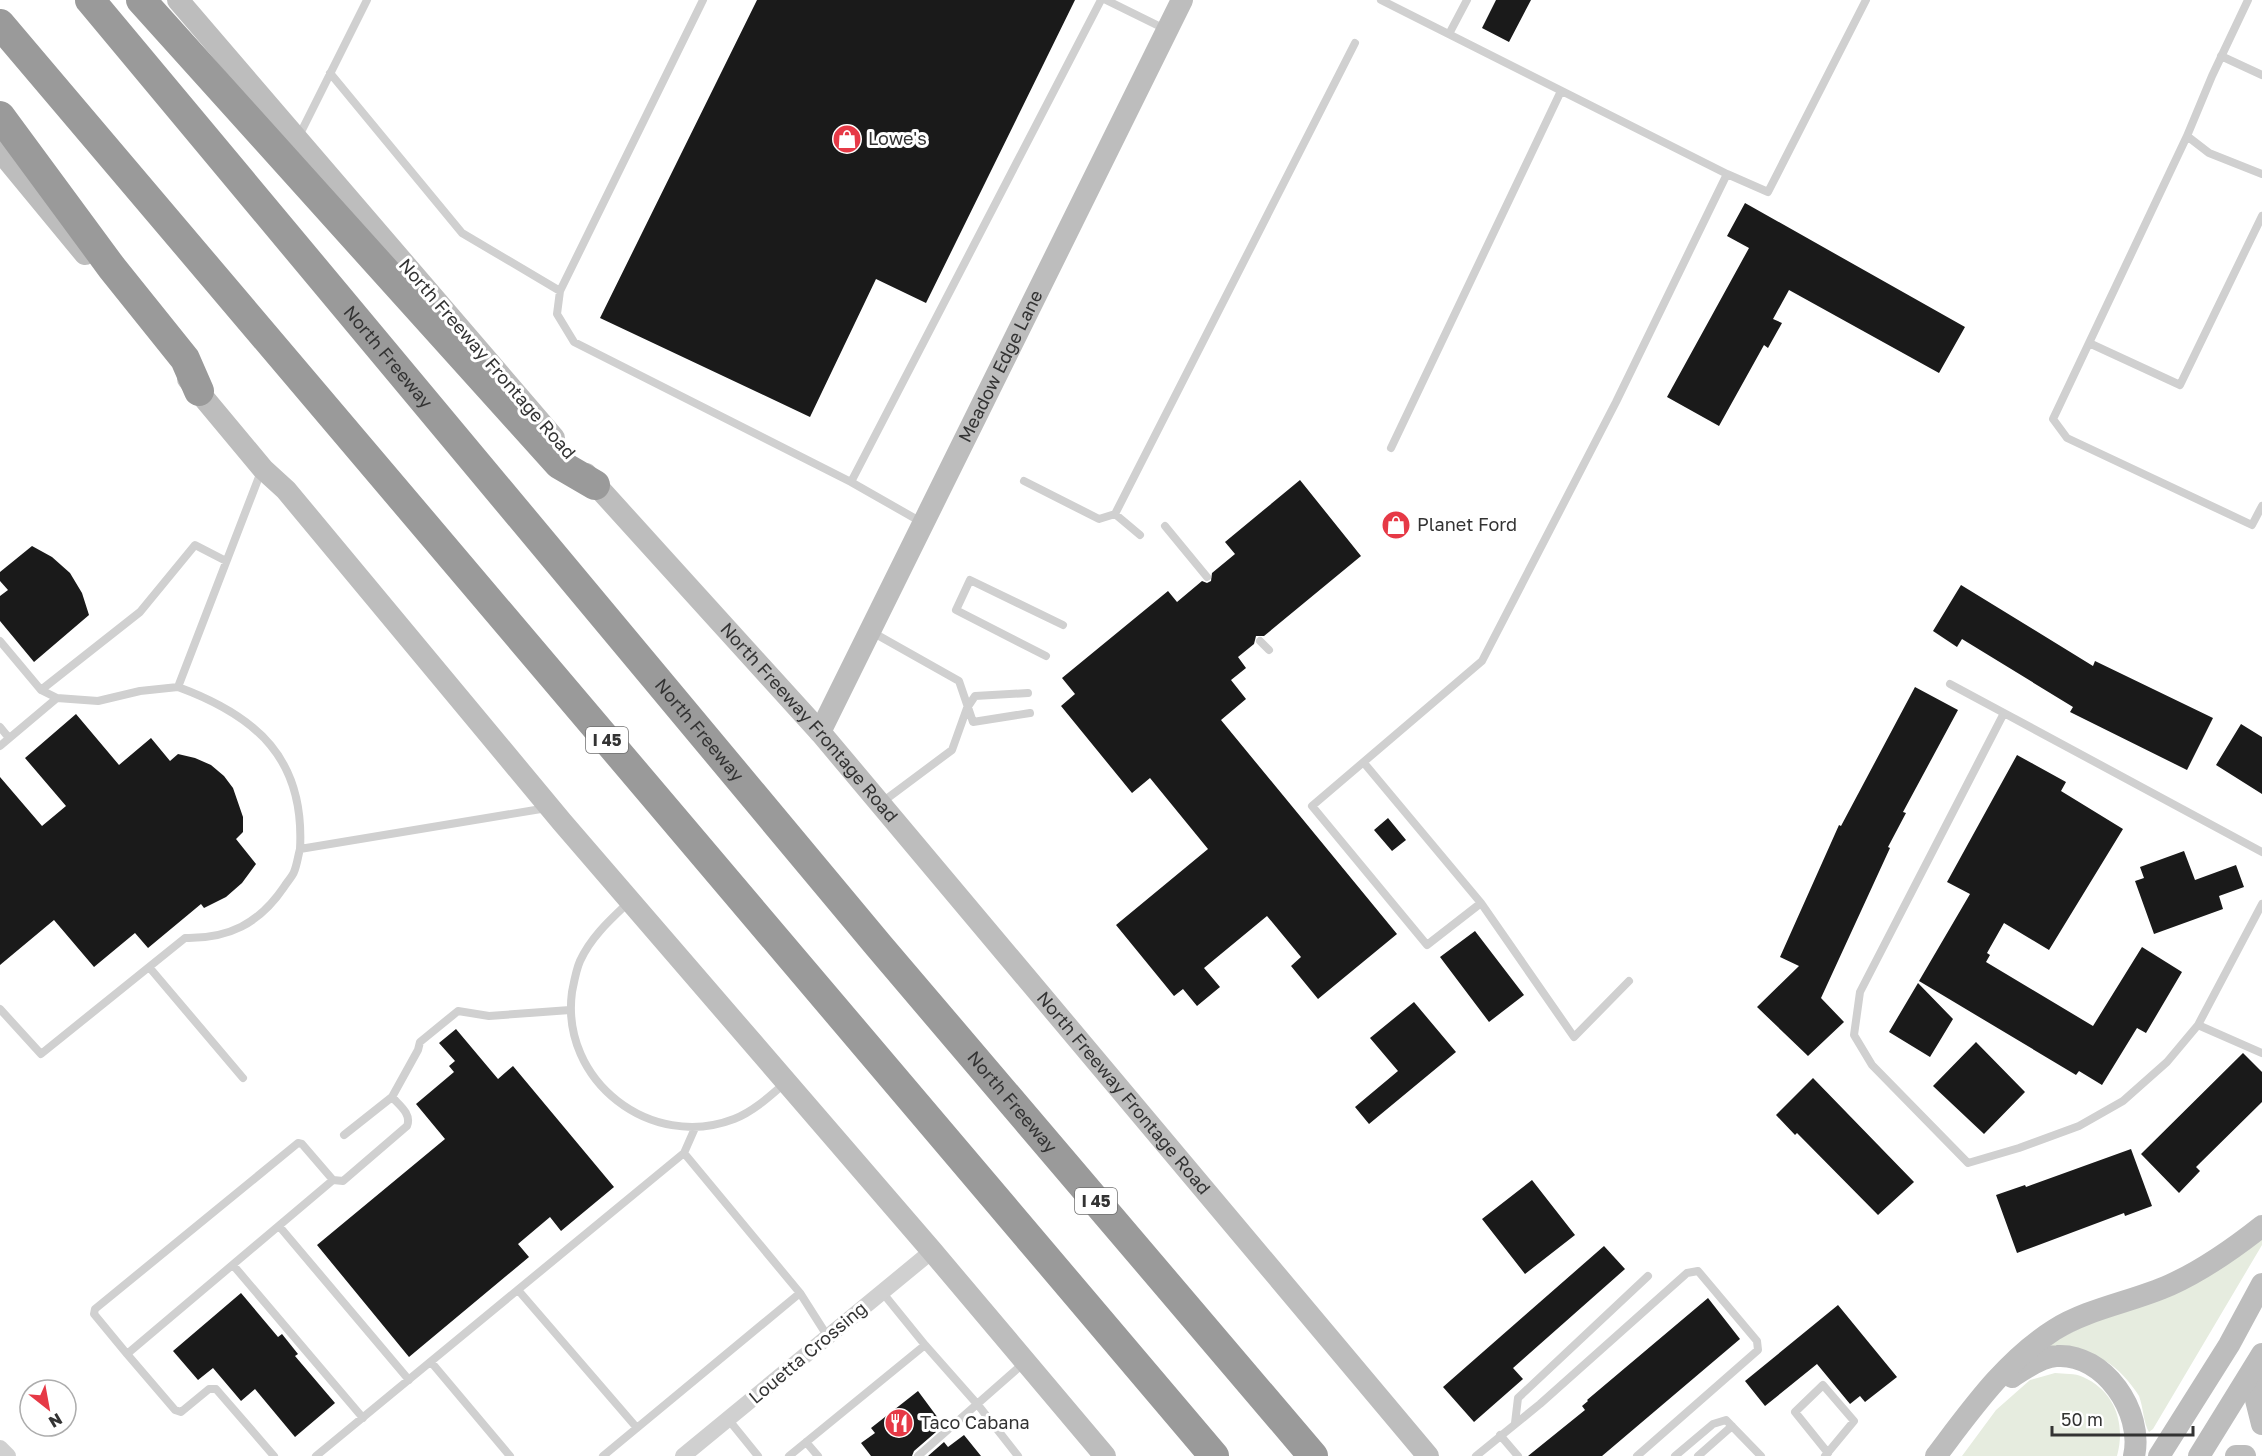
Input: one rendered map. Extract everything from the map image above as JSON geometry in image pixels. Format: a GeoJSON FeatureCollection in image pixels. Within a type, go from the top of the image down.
{"type":"FeatureCollection","features":[{"type":"Feature","properties":{"kind":"highway","name":"North Freeway"},"geometry":{"type":"LineString","coordinates":[[90,0],[887,955],[1312,1456]]}},
{"type":"Feature","properties":{"kind":"highway"},"geometry":{"type":"LineString","coordinates":[[141,0],[559,464],[595,485]]}},
{"type":"Feature","properties":{"kind":"highway","name":"I 45"},"geometry":{"type":"LineString","coordinates":[[0,24],[1214,1456]]}},
{"type":"Feature","properties":{"kind":"highway"},"geometry":{"type":"LineString","coordinates":[[0,116],[112,268],[185,360],[199,391]]}},
{"type":"Feature","properties":{"kind":"main road","name":"North Freeway Frontage Road"},"geometry":{"type":"LineString","coordinates":[[178,0],[595,485],[820,732],[1428,1456]]}},
{"type":"Feature","properties":{"kind":"main road","name":"Meadow Edge Lane"},"geometry":{"type":"LineString","coordinates":[[820,732],[1182,0]]}},
{"type":"Feature","properties":{"kind":"main road"},"geometry":{"type":"LineString","coordinates":[[0,151],[262,469],[286,490],[550,808],[932,1251],[1105,1456]]}},
{"type":"Feature","properties":{"kind":"main road"},"geometry":{"type":"LineString","coordinates":[[1936,1456],[2011,1363],[2055,1329],[2094,1311],[2169,1286],[2202,1269],[2262,1226]]}},
{"type":"Feature","properties":{"kind":"main road"},"geometry":{"type":"LineString","coordinates":[[2159,1456],[2229,1345],[2262,1284]]}},
{"type":"Feature","properties":{"kind":"main road"},"geometry":{"type":"LineString","coordinates":[[1979,1401],[2026,1367],[2056,1356],[2084,1359],[2106,1374],[2122,1395],[2132,1421],[2134,1456]]}},
{"type":"Feature","properties":{"kind":"main road"},"geometry":{"type":"LineString","coordinates":[[2260,1358],[2256,1400],[2262,1424]]}},
{"type":"Feature","properties":{"kind":"main road"},"geometry":{"type":"LineString","coordinates":[[2199,1456],[2260,1358]]}},
{"type":"Feature","properties":{"kind":"main road"},"geometry":{"type":"LineString","coordinates":[[2236,1456],[2244,1456]]}},
{"type":"Feature","properties":{"kind":"street","name":"Louetta Crossing"},"geometry":{"type":"LineString","coordinates":[[683,1456],[932,1251]]}},
{"type":"Feature","properties":{"kind":"lane"},"geometry":{"type":"LineString","coordinates":[[297,138],[367,0]]}},
{"type":"Feature","properties":{"kind":"lane"},"geometry":{"type":"LineString","coordinates":[[703,0],[560,291],[557,315],[573,342],[851,482],[924,523]]}},
{"type":"Feature","properties":{"kind":"lane"},"geometry":{"type":"LineString","coordinates":[[851,482],[1101,0]]}},
{"type":"Feature","properties":{"kind":"lane"},"geometry":{"type":"LineString","coordinates":[[1106,0],[1167,31]]}},
{"type":"Feature","properties":{"kind":"lane"},"geometry":{"type":"LineString","coordinates":[[1380,0],[1727,174],[1768,192],[1866,0]]}},
{"type":"Feature","properties":{"kind":"lane"},"geometry":{"type":"LineString","coordinates":[[1449,34],[1467,0]]}},
{"type":"Feature","properties":{"kind":"lane"},"geometry":{"type":"LineString","coordinates":[[2248,0],[2187,136],[2053,419],[2067,438],[2252,525],[2262,506]]}},
{"type":"Feature","properties":{"kind":"lane"},"geometry":{"type":"LineString","coordinates":[[1024,481],[1099,519],[1115,514],[1355,43]]}},
{"type":"Feature","properties":{"kind":"lane"},"geometry":{"type":"LineString","coordinates":[[2222,56],[2262,75]]}},
{"type":"Feature","properties":{"kind":"lane"},"geometry":{"type":"LineString","coordinates":[[330,73],[462,233],[560,291]]}},
{"type":"Feature","properties":{"kind":"lane"},"geometry":{"type":"LineString","coordinates":[[1392,448],[1561,90]]}},
{"type":"Feature","properties":{"kind":"lane"},"geometry":{"type":"LineString","coordinates":[[2187,136],[2209,153],[2262,174]]}},
{"type":"Feature","properties":{"kind":"lane"},"geometry":{"type":"LineString","coordinates":[[1481,903],[1427,945],[1312,806],[1482,661],[1616,402],[1727,174]]}},
{"type":"Feature","properties":{"kind":"lane"},"geometry":{"type":"LineString","coordinates":[[2089,343],[2180,385],[2262,216]]}},
{"type":"Feature","properties":{"kind":"lane"},"geometry":{"type":"LineString","coordinates":[[178,687],[262,469]]}},
{"type":"Feature","properties":{"kind":"lane"},"geometry":{"type":"LineString","coordinates":[[1115,514],[1140,535]]}},
{"type":"Feature","properties":{"kind":"lane"},"geometry":{"type":"LineString","coordinates":[[1165,526],[1207,577]]}},
{"type":"Feature","properties":{"kind":"lane"},"geometry":{"type":"LineString","coordinates":[[41,690],[140,612],[195,545],[226,561]]}},
{"type":"Feature","properties":{"kind":"lane"},"geometry":{"type":"LineString","coordinates":[[1046,656],[956,610],[970,580],[1063,625]]}},
{"type":"Feature","properties":{"kind":"lane"},"geometry":{"type":"LineString","coordinates":[[871,632],[959,681],[973,722],[1030,713]]}},
{"type":"Feature","properties":{"kind":"lane"},"geometry":{"type":"LineString","coordinates":[[0,641],[41,690],[57,698],[98,700],[140,691],[178,687],[209,698],[250,724],[272,746],[285,765],[296,791],[301,825],[300,849],[294,871],[278,896],[255,919],[232,932],[206,938],[185,938],[41,1054],[0,1009]]}},
{"type":"Feature","properties":{"kind":"lane"},"geometry":{"type":"LineString","coordinates":[[1260,641],[1269,650]]}},
{"type":"Feature","properties":{"kind":"lane"},"geometry":{"type":"LineString","coordinates":[[1950,684],[2262,852]]}},
{"type":"Feature","properties":{"kind":"lane"},"geometry":{"type":"LineString","coordinates":[[880,803],[952,750],[967,708],[975,696],[1028,693]]}},
{"type":"Feature","properties":{"kind":"lane"},"geometry":{"type":"LineString","coordinates":[[0,746],[57,698]]}},
{"type":"Feature","properties":{"kind":"lane"},"geometry":{"type":"LineString","coordinates":[[2004,713],[1860,992],[1854,1035],[1872,1065],[1968,1163],[2019,1148],[2079,1126],[2123,1101],[2167,1062],[2198,1025],[2262,904]]}},
{"type":"Feature","properties":{"kind":"lane"},"geometry":{"type":"LineString","coordinates":[[0,727],[9,738]]}},
{"type":"Feature","properties":{"kind":"lane"},"geometry":{"type":"LineString","coordinates":[[1364,763],[1481,903],[1574,1037],[1629,981]]}},
{"type":"Feature","properties":{"kind":"lane"},"geometry":{"type":"LineString","coordinates":[[300,849],[550,808]]}},
{"type":"Feature","properties":{"kind":"lane"},"geometry":{"type":"LineString","coordinates":[[630,901],[603,926],[590,943],[579,964],[570,1010],[576,1044],[584,1062],[599,1084],[619,1104],[636,1113],[676,1128],[696,1128],[734,1119],[752,1110],[787,1082]]}},
{"type":"Feature","properties":{"kind":"lane"},"geometry":{"type":"LineString","coordinates":[[149,967],[243,1078]]}},
{"type":"Feature","properties":{"kind":"lane"},"geometry":{"type":"LineString","coordinates":[[344,1135],[392,1096],[418,1050],[420,1042],[458,1011],[489,1016],[570,1010]]}},
{"type":"Feature","properties":{"kind":"lane"},"geometry":{"type":"LineString","coordinates":[[2198,1025],[2262,1053]]}},
{"type":"Feature","properties":{"kind":"lane"},"geometry":{"type":"LineString","coordinates":[[127,1354],[333,1180],[343,1180],[407,1126],[410,1121],[408,1115],[392,1096]]}},
{"type":"Feature","properties":{"kind":"lane"},"geometry":{"type":"LineString","coordinates":[[316,1456],[684,1153],[696,1128]]}},
{"type":"Feature","properties":{"kind":"lane"},"geometry":{"type":"LineString","coordinates":[[274,1456],[216,1389],[209,1389],[181,1412],[175,1410],[94,1314],[95,1309],[298,1143],[302,1144],[333,1180]]}},
{"type":"Feature","properties":{"kind":"lane"},"geometry":{"type":"LineString","coordinates":[[684,1153],[800,1293],[828,1336]]}},
{"type":"Feature","properties":{"kind":"lane"},"geometry":{"type":"LineString","coordinates":[[279,1226],[409,1380]]}},
{"type":"Feature","properties":{"kind":"lane"},"geometry":{"type":"LineString","coordinates":[[233,1265],[363,1418]]}},
{"type":"Feature","properties":{"kind":"lane"},"geometry":{"type":"LineString","coordinates":[[1476,1456],[1540,1404],[1687,1273],[1698,1271],[1757,1341],[1758,1350],[1637,1456]]}},
{"type":"Feature","properties":{"kind":"lane"},"geometry":{"type":"LineString","coordinates":[[1515,1423],[1518,1398],[1648,1276]]}},
{"type":"Feature","properties":{"kind":"lane"},"geometry":{"type":"LineString","coordinates":[[518,1290],[637,1428]]}},
{"type":"Feature","properties":{"kind":"lane"},"geometry":{"type":"LineString","coordinates":[[882,1292],[1018,1456]]}},
{"type":"Feature","properties":{"kind":"lane"},"geometry":{"type":"LineString","coordinates":[[603,1456],[800,1293]]}},
{"type":"Feature","properties":{"kind":"lane"},"geometry":{"type":"LineString","coordinates":[[789,1456],[925,1345]]}},
{"type":"Feature","properties":{"kind":"lane"},"geometry":{"type":"LineString","coordinates":[[431,1362],[510,1456]]}},
{"type":"Feature","properties":{"kind":"lane"},"geometry":{"type":"LineString","coordinates":[[918,1456],[1026,1362]]}},
{"type":"Feature","properties":{"kind":"lane"},"geometry":{"type":"LineString","coordinates":[[1823,1385],[1854,1421],[1826,1454],[1795,1412],[1823,1385]]}},
{"type":"Feature","properties":{"kind":"lane"},"geometry":{"type":"LineString","coordinates":[[728,1419],[759,1456]]}},
{"type":"Feature","properties":{"kind":"lane"},"geometry":{"type":"LineString","coordinates":[[1675,1456],[1713,1424],[1725,1420],[1761,1456]]}},
{"type":"Feature","properties":{"kind":"lane"},"geometry":{"type":"LineString","coordinates":[[1698,1456],[1732,1426]]}},
{"type":"Feature","properties":{"kind":"lane"},"geometry":{"type":"LineString","coordinates":[[1500,1435],[1518,1456]]}},
{"type":"Feature","properties":{"kind":"lane"},"geometry":{"type":"LineString","coordinates":[[806,1442],[818,1456]]}},
{"type":"Feature","properties":{"kind":"shaded area"},"geometry":{"type":"Polygon","coordinates":[[[2262,1236],[2262,1245],[2153,1429],[2149,1432],[2139,1396],[2119,1371],[2091,1354],[2045,1346],[2262,1236]]]}},
{"type":"Feature","properties":{"kind":"shaded area"},"geometry":{"type":"Polygon","coordinates":[[[2055,1373],[2083,1377],[2094,1383],[2110,1400],[2119,1421],[2117,1456],[1962,1456],[1996,1410],[2030,1380],[2055,1373]]]}},
{"type":"Feature","properties":{"kind":"building","name":"Lowe's"},"geometry":{"type":"Polygon","coordinates":[[[757,0],[1075,0],[926,303],[876,279],[810,417],[600,318],[757,0]]]}},
{"type":"Feature","properties":{"kind":"building"},"geometry":{"type":"Polygon","coordinates":[[[1496,0],[1531,0],[1509,42],[1482,28],[1496,0]]]}},
{"type":"Feature","properties":{"kind":"building"},"geometry":{"type":"Polygon","coordinates":[[[1745,203],[1965,327],[1939,373],[1789,290],[1773,319],[1782,323],[1768,348],[1764,345],[1719,426],[1667,397],[1749,248],[1727,236],[1745,203]]]}},
{"type":"Feature","properties":{"kind":"building"},"geometry":{"type":"Polygon","coordinates":[[[1300,480],[1361,556],[1264,636],[1256,636],[1254,644],[1238,657],[1246,668],[1231,680],[1246,699],[1221,720],[1397,934],[1318,999],[1291,966],[1301,957],[1267,916],[1204,968],[1220,987],[1197,1006],[1183,989],[1174,996],[1116,925],[1208,849],[1150,778],[1132,793],[1061,706],[1075,694],[1062,678],[1168,591],[1177,602],[1202,581],[1207,583],[1211,581],[1212,573],[1235,554],[1225,542],[1300,480]]]}},
{"type":"Feature","properties":{"kind":"building"},"geometry":{"type":"Polygon","coordinates":[[[32,546],[52,557],[70,573],[82,593],[89,615],[34,662],[0,621],[0,596],[8,590],[0,581],[0,572],[32,546]]]}},
{"type":"Feature","properties":{"kind":"building"},"geometry":{"type":"Polygon","coordinates":[[[1961,585],[2093,666],[2095,661],[2213,718],[2187,770],[2070,712],[2073,707],[1962,639],[1957,647],[1933,631],[1961,585]]]}},
{"type":"Feature","properties":{"kind":"building"},"geometry":{"type":"Polygon","coordinates":[[[1915,687],[1958,710],[1903,812],[1906,813],[1888,847],[1890,848],[1821,998],[1844,1022],[1808,1056],[1757,1007],[1799,966],[1780,957],[1839,825],[1841,826],[1915,687]]]}},
{"type":"Feature","properties":{"kind":"building"},"geometry":{"type":"Polygon","coordinates":[[[76,714],[119,765],[151,738],[170,761],[178,754],[211,765],[233,788],[243,817],[243,832],[236,839],[256,864],[242,883],[226,897],[204,908],[201,904],[148,948],[135,933],[94,967],[54,920],[0,965],[0,777],[42,826],[66,806],[25,758],[76,714]]]}},
{"type":"Feature","properties":{"kind":"building"},"geometry":{"type":"Polygon","coordinates":[[[2241,724],[2262,737],[2262,794],[2216,765],[2241,724]]]}},
{"type":"Feature","properties":{"kind":"building"},"geometry":{"type":"Polygon","coordinates":[[[2017,755],[2066,782],[2061,791],[2123,829],[2049,950],[2004,923],[1987,953],[1990,955],[1986,962],[2093,1026],[2142,947],[2182,972],[2146,1033],[2137,1028],[2102,1085],[2079,1071],[2076,1075],[1919,981],[1970,894],[1947,882],[2017,755]]]}},
{"type":"Feature","properties":{"kind":"building"},"geometry":{"type":"Polygon","coordinates":[[[1388,818],[1406,840],[1392,851],[1374,830],[1388,818]]]}},
{"type":"Feature","properties":{"kind":"building"},"geometry":{"type":"Polygon","coordinates":[[[2184,851],[2195,880],[2236,865],[2244,887],[2219,896],[2223,909],[2154,934],[2135,881],[2144,878],[2140,867],[2184,851]]]}},
{"type":"Feature","properties":{"kind":"building"},"geometry":{"type":"Polygon","coordinates":[[[1475,931],[1524,995],[1489,1022],[1440,957],[1475,931]]]}},
{"type":"Feature","properties":{"kind":"building"},"geometry":{"type":"Polygon","coordinates":[[[1918,983],[1953,1019],[1930,1057],[1889,1032],[1918,983]]]}},
{"type":"Feature","properties":{"kind":"building"},"geometry":{"type":"Polygon","coordinates":[[[1414,1002],[1456,1052],[1369,1124],[1355,1107],[1398,1071],[1370,1038],[1414,1002]]]}},
{"type":"Feature","properties":{"kind":"building"},"geometry":{"type":"Polygon","coordinates":[[[456,1029],[498,1079],[513,1066],[614,1187],[561,1231],[550,1217],[518,1244],[529,1257],[409,1357],[317,1245],[445,1139],[416,1104],[454,1072],[449,1066],[455,1061],[439,1043],[456,1029]]]}},
{"type":"Feature","properties":{"kind":"building"},"geometry":{"type":"Polygon","coordinates":[[[1976,1042],[2025,1092],[1984,1134],[1933,1086],[1976,1042]]]}},
{"type":"Feature","properties":{"kind":"building"},"geometry":{"type":"Polygon","coordinates":[[[2243,1053],[2262,1072],[2262,1102],[2196,1167],[2200,1171],[2179,1193],[2141,1154],[2243,1053]]]}},
{"type":"Feature","properties":{"kind":"building"},"geometry":{"type":"Polygon","coordinates":[[[1813,1078],[1914,1182],[1878,1215],[1797,1133],[1795,1135],[1776,1115],[1813,1078]]]}},
{"type":"Feature","properties":{"kind":"building"},"geometry":{"type":"Polygon","coordinates":[[[2131,1149],[2152,1206],[2125,1216],[2124,1213],[2017,1253],[1996,1195],[2025,1185],[2026,1187],[2131,1149]]]}},
{"type":"Feature","properties":{"kind":"building"},"geometry":{"type":"Polygon","coordinates":[[[1532,1180],[1575,1235],[1525,1274],[1482,1219],[1532,1180]]]}},
{"type":"Feature","properties":{"kind":"building"},"geometry":{"type":"Polygon","coordinates":[[[1604,1246],[1625,1269],[1513,1368],[1523,1379],[1474,1422],[1443,1387],[1604,1246]]]}},
{"type":"Feature","properties":{"kind":"building"},"geometry":{"type":"Polygon","coordinates":[[[241,1293],[278,1337],[282,1334],[298,1354],[295,1356],[335,1403],[295,1437],[255,1389],[241,1401],[213,1368],[198,1380],[173,1351],[241,1293]]]}},
{"type":"Feature","properties":{"kind":"building"},"geometry":{"type":"Polygon","coordinates":[[[1708,1298],[1740,1339],[1602,1456],[1528,1456],[1585,1410],[1582,1406],[1587,1400],[1708,1298]]]}},
{"type":"Feature","properties":{"kind":"building"},"geometry":{"type":"Polygon","coordinates":[[[1838,1305],[1897,1377],[1865,1402],[1860,1396],[1850,1404],[1817,1364],[1765,1406],[1745,1381],[1838,1305]]]}},
{"type":"Feature","properties":{"kind":"building"},"geometry":{"type":"Polygon","coordinates":[[[918,1391],[938,1418],[930,1424],[936,1432],[914,1451],[912,1456],[871,1456],[861,1443],[875,1433],[871,1428],[918,1391]]]}},
{"type":"Feature","properties":{"kind":"building"},"geometry":{"type":"Polygon","coordinates":[[[964,1435],[981,1456],[928,1456],[944,1442],[948,1447],[964,1435]]]}},
{"type":"Feature","properties":{"kind":"place","name":"Lowe's"},"geometry":{"type":"Point","coordinates":[847,139]}},
{"type":"Feature","properties":{"kind":"place","name":"Planet Ford"},"geometry":{"type":"Point","coordinates":[1396,525]}},
{"type":"Feature","properties":{"kind":"place","name":"Taco Cabana"},"geometry":{"type":"Point","coordinates":[899,1423]}}]}
